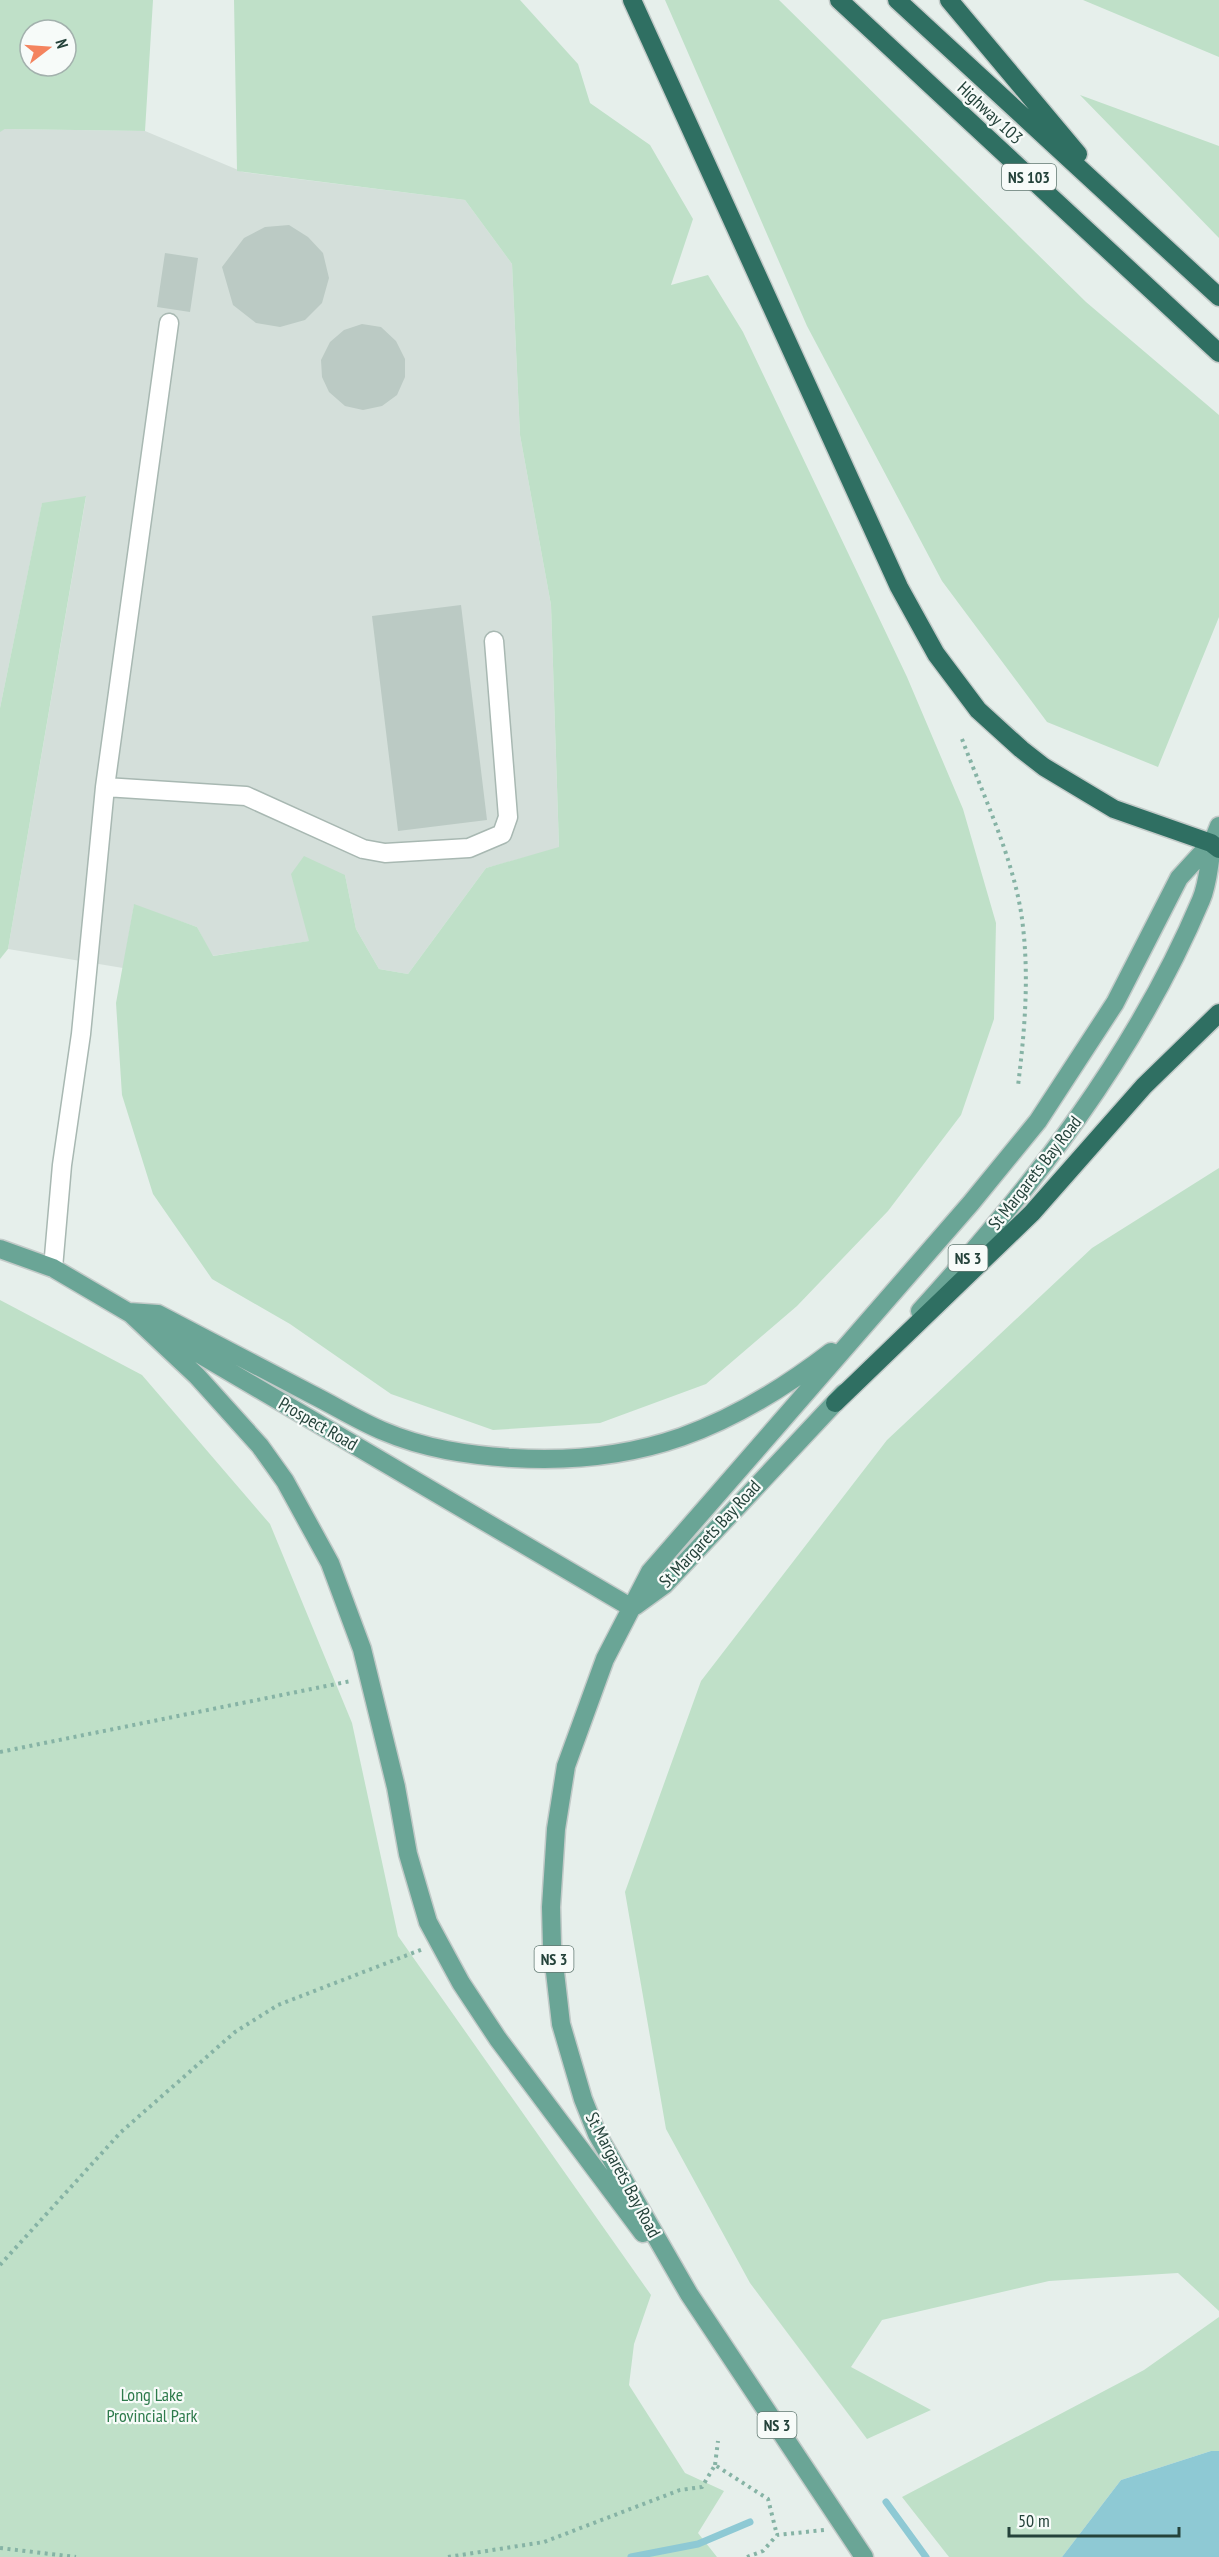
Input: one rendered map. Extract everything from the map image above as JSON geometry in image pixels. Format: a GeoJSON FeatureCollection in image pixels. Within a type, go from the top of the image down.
{"type":"FeatureCollection","features":[{"type":"Feature","properties":{"kind":"highway"},"geometry":{"type":"LineString","coordinates":[[632,0],[899,588],[936,654],[978,710],[1044,767],[1114,809],[1215,846]]}},
{"type":"Feature","properties":{"kind":"highway","name":"Highway 103"},"geometry":{"type":"LineString","coordinates":[[839,0],[1219,353]]}},
{"type":"Feature","properties":{"kind":"highway","name":"Highway 103"},"geometry":{"type":"LineString","coordinates":[[897,0],[1219,297]]}},
{"type":"Feature","properties":{"kind":"highway"},"geometry":{"type":"LineString","coordinates":[[949,0],[1063,138],[1162,246]]}},
{"type":"Feature","properties":{"kind":"highway"},"geometry":{"type":"LineString","coordinates":[[835,1403],[1032,1213],[1144,1086],[1219,1013]]}},
{"type":"Feature","properties":{"kind":"main road","name":"St Margarets Bay Road"},"geometry":{"type":"LineString","coordinates":[[632,1608],[664,1585],[967,1259],[1020,1197],[1072,1128],[1132,1032],[1202,898],[1219,826]]}},
{"type":"Feature","properties":{"kind":"main road","name":"St Margarets Bay Road"},"geometry":{"type":"LineString","coordinates":[[864,2557],[689,2294],[597,2133],[586,2107],[561,2024],[552,1946],[554,1858],[566,1766],[595,1683],[650,1572],[972,1203],[1051,1103],[1115,1002],[1179,878],[1215,846]]}},
{"type":"Feature","properties":{"kind":"main road","name":"Prospect Road"},"geometry":{"type":"LineString","coordinates":[[0,1249],[52,1268],[632,1608]]}},
{"type":"Feature","properties":{"kind":"main road"},"geometry":{"type":"LineString","coordinates":[[129,1312],[158,1314],[383,1431],[441,1450],[471,1455],[561,1460],[589,1459],[649,1448],[678,1440],[731,1417],[809,1369],[876,1311]]}},
{"type":"Feature","properties":{"kind":"main road"},"geometry":{"type":"LineString","coordinates":[[129,1312],[205,1385],[260,1446],[285,1481],[330,1563],[363,1649],[396,1787],[408,1854],[428,1922],[461,1983],[498,2039],[689,2294]]}},
{"type":"Feature","properties":{"kind":"lane"},"geometry":{"type":"LineString","coordinates":[[52,1268],[81,1034],[105,787],[170,323]]}},
{"type":"Feature","properties":{"kind":"lane"},"geometry":{"type":"LineString","coordinates":[[105,787],[246,796],[363,849],[385,853],[469,848],[502,834],[508,818],[494,641]]}},
{"type":"Feature","properties":{"kind":"path"},"geometry":{"type":"LineString","coordinates":[[963,739],[1007,862],[1021,911],[1026,961],[1026,1019],[1018,1086]]}},
{"type":"Feature","properties":{"kind":"path"},"geometry":{"type":"LineString","coordinates":[[0,1752],[369,1677]]}},
{"type":"Feature","properties":{"kind":"path"},"geometry":{"type":"LineString","coordinates":[[0,2265],[121,2133],[235,2032],[278,2005],[440,1942]]}},
{"type":"Feature","properties":{"kind":"path"},"geometry":{"type":"LineString","coordinates":[[448,2557],[544,2542],[680,2490],[702,2487],[714,2465],[718,2441]]}},
{"type":"Feature","properties":{"kind":"path"},"geometry":{"type":"LineString","coordinates":[[714,2465],[768,2499],[777,2535]]}},
{"type":"Feature","properties":{"kind":"path"},"geometry":{"type":"LineString","coordinates":[[747,2557],[763,2551],[777,2535],[846,2528]]}},
{"type":"Feature","properties":{"kind":"path"},"geometry":{"type":"LineString","coordinates":[[0,2548],[76,2557]]}},
{"type":"Feature","properties":{"kind":"shaded area"},"geometry":{"type":"Polygon","coordinates":[[[5,129],[145,131],[243,172],[465,200],[512,264],[520,435],[551,605],[559,848],[486,868],[408,974],[379,969],[356,929],[345,875],[292,874],[310,941],[212,956],[197,927],[134,905],[123,968],[8,949],[86,497],[42,504],[0,708],[0,131],[5,129]]]}},
{"type":"Feature","properties":{"kind":"green space"},"geometry":{"type":"Polygon","coordinates":[[[0,0],[153,0],[145,131],[5,129],[0,132],[0,0]]]}},
{"type":"Feature","properties":{"kind":"green space"},"geometry":{"type":"Polygon","coordinates":[[[234,0],[520,0],[578,64],[590,103],[650,145],[693,219],[671,285],[708,275],[743,332],[907,677],[963,809],[996,923],[994,1019],[961,1115],[888,1211],[797,1306],[706,1384],[600,1423],[493,1430],[391,1394],[290,1324],[212,1279],[153,1194],[122,1095],[116,1003],[134,904],[197,927],[213,956],[309,941],[291,874],[304,856],[345,875],[356,929],[379,969],[408,974],[486,868],[559,847],[551,605],[520,435],[512,264],[465,200],[237,171],[234,0]]]}},
{"type":"Feature","properties":{"kind":"green space"},"geometry":{"type":"Polygon","coordinates":[[[665,0],[779,0],[1086,302],[1219,415],[1219,617],[1158,767],[1047,722],[942,581],[807,326],[665,0]]]}},
{"type":"Feature","properties":{"kind":"green space"},"geometry":{"type":"Polygon","coordinates":[[[1083,0],[1219,0],[1219,57],[1083,0]]]}},
{"type":"Feature","properties":{"kind":"green space"},"geometry":{"type":"Polygon","coordinates":[[[1080,95],[1219,146],[1219,238],[1080,95]]]}},
{"type":"Feature","properties":{"kind":"green space"},"geometry":{"type":"Polygon","coordinates":[[[86,496],[8,949],[0,959],[0,708],[42,503],[86,496]]]}},
{"type":"Feature","properties":{"kind":"green space"},"geometry":{"type":"Polygon","coordinates":[[[1219,1168],[1219,2311],[1178,2273],[1049,2281],[882,2320],[851,2367],[931,2410],[867,2439],[750,2283],[666,2129],[625,1892],[701,1681],[887,1440],[1092,1248],[1219,1168]]]}},
{"type":"Feature","properties":{"kind":"green space","name":"Long Lake Provincial Park"},"geometry":{"type":"Polygon","coordinates":[[[0,1300],[142,1375],[270,1524],[352,1723],[398,1936],[651,2295],[634,2344],[629,2385],[685,2473],[724,2491],[698,2533],[717,2557],[0,2557],[0,1300]]]}},
{"type":"Feature","properties":{"kind":"green space"},"geometry":{"type":"Polygon","coordinates":[[[1219,2317],[1219,2451],[1211,2451],[1121,2480],[1062,2557],[949,2557],[902,2497],[1144,2370],[1219,2317]]]}},
{"type":"Feature","properties":{"kind":"water"},"geometry":{"type":"Polygon","coordinates":[[[1211,2451],[1219,2451],[1219,2557],[1062,2557],[1121,2480],[1211,2451]]]}},
{"type":"Feature","properties":{"kind":"building"},"geometry":{"type":"Polygon","coordinates":[[[289,225],[308,237],[323,253],[329,278],[322,303],[305,320],[280,327],[256,323],[233,305],[222,267],[244,238],[265,227],[289,225]]]}},
{"type":"Feature","properties":{"kind":"building"},"geometry":{"type":"Polygon","coordinates":[[[165,253],[198,258],[190,312],[157,307],[165,253]]]}},
{"type":"Feature","properties":{"kind":"building"},"geometry":{"type":"Polygon","coordinates":[[[362,324],[381,327],[396,341],[405,359],[405,377],[397,395],[382,406],[363,410],[345,406],[329,392],[322,377],[321,360],[330,342],[344,330],[362,324]]]}},
{"type":"Feature","properties":{"kind":"building"},"geometry":{"type":"Polygon","coordinates":[[[461,605],[487,820],[398,831],[372,616],[461,605]]]}},
{"type":"Feature","properties":{"kind":"waterway"},"geometry":{"type":"LineString","coordinates":[[886,2502],[926,2557]]}},
{"type":"Feature","properties":{"kind":"waterway"},"geometry":{"type":"LineString","coordinates":[[631,2557],[698,2544],[750,2522]]}}]}
